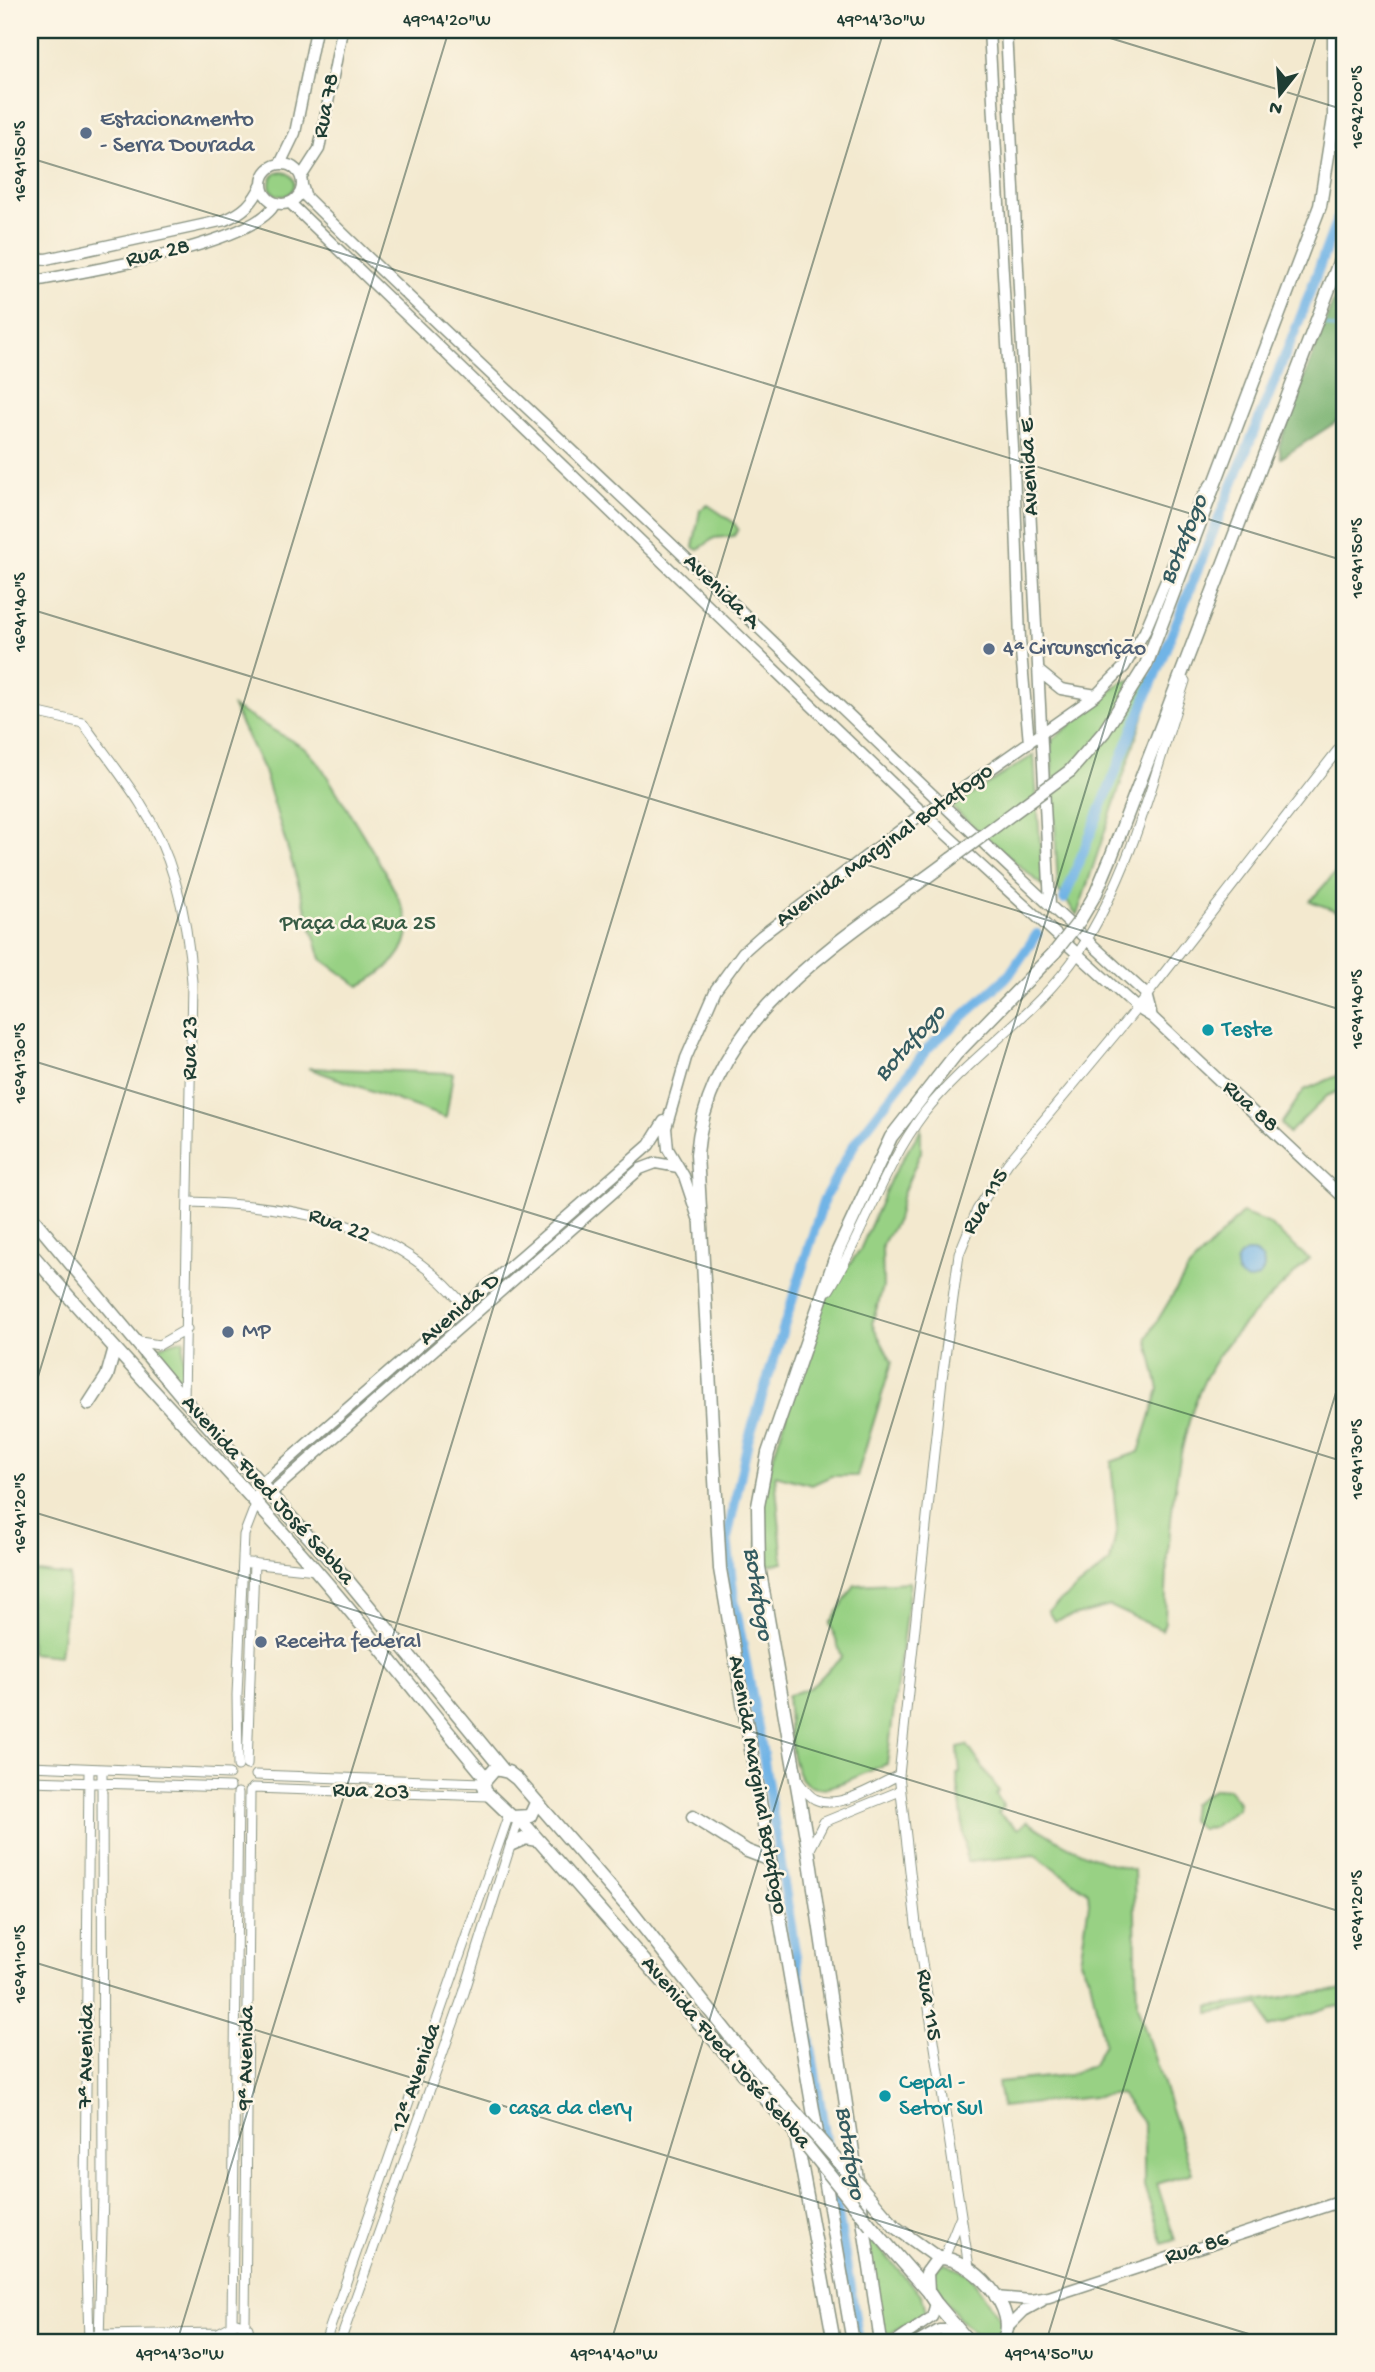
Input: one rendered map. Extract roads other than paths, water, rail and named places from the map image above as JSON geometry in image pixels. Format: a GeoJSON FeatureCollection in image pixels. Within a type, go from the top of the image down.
{"type":"FeatureCollection","features":[{"type":"Feature","properties":{"kind":"main road","name":"Rua 78"},"geometry":{"type":"LineString","coordinates":[[280,164],[295,133],[316,30]]}},
{"type":"Feature","properties":{"kind":"main road","name":"Rua 78"},"geometry":{"type":"LineString","coordinates":[[302,181],[318,149],[341,30]]}},
{"type":"Feature","properties":{"kind":"main road","name":"Avenida E"},"geometry":{"type":"LineString","coordinates":[[989,30],[1014,465],[1020,640],[1029,743]]}},
{"type":"Feature","properties":{"kind":"main road","name":"Avenida E"},"geometry":{"type":"LineString","coordinates":[[1006,30],[1050,904]]}},
{"type":"Feature","properties":{"kind":"main road","name":"Avenida Marginal Botafogo"},"geometry":{"type":"LineString","coordinates":[[853,2342],[720,1569],[697,1154],[701,1118],[709,1095],[741,1035],[785,986],[1070,771],[1104,732],[1146,665],[1320,206],[1335,118],[1334,30]]}},
{"type":"Feature","properties":{"kind":"main road"},"geometry":{"type":"LineString","coordinates":[[280,164],[293,167],[302,181],[299,196],[290,203],[275,203],[265,196],[262,184],[265,173],[280,164]]}},
{"type":"Feature","properties":{"kind":"main road","name":"Avenida A"},"geometry":{"type":"LineString","coordinates":[[302,181],[306,197],[453,342],[549,429],[941,804],[1146,994]]}},
{"type":"Feature","properties":{"kind":"main road","name":"Rua 28"},"geometry":{"type":"LineString","coordinates":[[30,261],[122,244],[225,220],[243,212],[254,201],[262,184]]}},
{"type":"Feature","properties":{"kind":"main road","name":"Rua 28"},"geometry":{"type":"LineString","coordinates":[[30,281],[190,248],[247,227],[271,214],[275,203]]}},
{"type":"Feature","properties":{"kind":"main road","name":"Avenida A"},"geometry":{"type":"LineString","coordinates":[[290,203],[923,813],[1137,1008]]}},
{"type":"Feature","properties":{"kind":"main road","name":"Avenida Marginal Botafogo"},"geometry":{"type":"LineString","coordinates":[[881,2342],[808,1854],[759,1567],[758,1506],[768,1453],[847,1228],[891,1137],[956,1054],[1055,952],[1080,920],[1096,893],[1345,247]]}},
{"type":"Feature","properties":{"kind":"main road"},"geometry":{"type":"LineString","coordinates":[[30,261],[30,281]]}},
{"type":"Feature","properties":{"kind":"main road","name":"Avenida Marginal Botafogo"},"geometry":{"type":"LineString","coordinates":[[700,1223],[668,1149],[667,1116],[704,1009],[743,952],[923,813],[941,804],[1096,695],[1125,667],[1145,631],[1198,504],[1219,474]]}},
{"type":"Feature","properties":{"kind":"main road"},"geometry":{"type":"LineString","coordinates":[[1040,672],[1061,689],[1096,695]]}},
{"type":"Feature","properties":{"kind":"main road"},"geometry":{"type":"LineString","coordinates":[[1146,994],[1152,1017]]}},
{"type":"Feature","properties":{"kind":"main road","name":"Rua 88"},"geometry":{"type":"LineString","coordinates":[[1137,1008],[1152,1017],[1345,1199]]}},
{"type":"Feature","properties":{"kind":"main road","name":"Avenida D"},"geometry":{"type":"LineString","coordinates":[[266,1489],[562,1218],[649,1145],[667,1116]]}},
{"type":"Feature","properties":{"kind":"main road","name":"Avenida D"},"geometry":{"type":"LineString","coordinates":[[266,1489],[640,1169],[661,1163],[678,1167]]}},
{"type":"Feature","properties":{"kind":"main road","name":"Avenida Fued José Sebba"},"geometry":{"type":"LineString","coordinates":[[30,1215],[184,1399],[345,1577],[503,1770],[517,1779],[631,1911],[792,2110],[895,2227],[912,2242],[941,2258],[969,2267]]}},
{"type":"Feature","properties":{"kind":"main road","name":"Avenida Fued José Sebba"},"geometry":{"type":"LineString","coordinates":[[30,1252],[114,1351],[160,1395],[316,1570],[484,1781],[489,1796],[514,1816],[537,1840],[806,2145],[969,2342]]}},
{"type":"Feature","properties":{"kind":"main road"},"geometry":{"type":"LineString","coordinates":[[89,1404],[107,1377],[114,1351]]}},
{"type":"Feature","properties":{"kind":"main road"},"geometry":{"type":"LineString","coordinates":[[160,1395],[173,1384]]}},
{"type":"Feature","properties":{"kind":"main road"},"geometry":{"type":"LineString","coordinates":[[173,1412],[184,1399]]}},
{"type":"Feature","properties":{"kind":"main road"},"geometry":{"type":"LineString","coordinates":[[257,1504],[266,1489]]}},
{"type":"Feature","properties":{"kind":"main road"},"geometry":{"type":"LineString","coordinates":[[484,1781],[495,1769],[503,1770]]}},
{"type":"Feature","properties":{"kind":"main road"},"geometry":{"type":"LineString","coordinates":[[514,1816],[533,1813],[537,1803]]}},
{"type":"Feature","properties":{"kind":"main road"},"geometry":{"type":"LineString","coordinates":[[693,1817],[747,1851],[768,1859]]}},
{"type":"Feature","properties":{"kind":"main road"},"geometry":{"type":"LineString","coordinates":[[512,1844],[526,1838],[537,1840]]}},
{"type":"Feature","properties":{"kind":"main road"},"geometry":{"type":"LineString","coordinates":[[750,2082],[755,2080],[762,2084],[792,2110]]}},
{"type":"Feature","properties":{"kind":"main road"},"geometry":{"type":"LineString","coordinates":[[796,2134],[834,2342]]}},
{"type":"Feature","properties":{"kind":"main road","name":"Rua 86"},"geometry":{"type":"LineString","coordinates":[[995,2297],[1031,2300],[1049,2297],[1345,2200]]}},
{"type":"Feature","properties":{"kind":"main road"},"geometry":{"type":"LineString","coordinates":[[928,2291],[927,2273],[941,2258]]}},
{"type":"Feature","properties":{"kind":"main road"},"geometry":{"type":"LineString","coordinates":[[969,2267],[995,2297],[1006,2337]]}},
{"type":"Feature","properties":{"kind":"main road","name":"Rua 86"},"geometry":{"type":"LineString","coordinates":[[1006,2337],[1024,2311],[1049,2297]]}},
{"type":"Feature","properties":{"kind":"main road"},"geometry":{"type":"LineString","coordinates":[[900,2339],[932,2316],[936,2303]]}},
{"type":"Feature","properties":{"kind":"main road"},"geometry":{"type":"LineString","coordinates":[[918,2342],[939,2330],[957,2330]]}},
{"type":"Feature","properties":{"kind":"street","name":"Avenida Marginal Botafogo"},"geometry":{"type":"LineString","coordinates":[[822,1301],[845,1264],[880,1185],[923,1115],[1035,1003],[1079,953],[1121,872],[1215,589]]}},
{"type":"Feature","properties":{"kind":"street","name":"Rua 23"},"geometry":{"type":"LineString","coordinates":[[30,711],[83,723],[141,805],[172,873],[189,934],[190,1202],[184,1399]]}},
{"type":"Feature","properties":{"kind":"street","name":"Rua 115"},"geometry":{"type":"LineString","coordinates":[[969,2267],[899,1775],[940,1392],[959,1254],[989,1187],[1060,1097],[1137,1008],[1345,741]]}},
{"type":"Feature","properties":{"kind":"street","name":"Rua 22"},"geometry":{"type":"LineString","coordinates":[[190,1202],[251,1204],[312,1213],[350,1224],[419,1265],[466,1308]]}},
{"type":"Feature","properties":{"kind":"street"},"geometry":{"type":"LineString","coordinates":[[134,1341],[159,1345],[187,1329]]}},
{"type":"Feature","properties":{"kind":"street"},"geometry":{"type":"LineString","coordinates":[[242,1766],[237,1695],[244,1535],[257,1504]]}},
{"type":"Feature","properties":{"kind":"street"},"geometry":{"type":"LineString","coordinates":[[244,1562],[316,1570]]}},
{"type":"Feature","properties":{"kind":"street"},"geometry":{"type":"LineString","coordinates":[[242,1766],[254,1563]]}},
{"type":"Feature","properties":{"kind":"street"},"geometry":{"type":"LineString","coordinates":[[30,1766],[229,1774],[242,1766]]}},
{"type":"Feature","properties":{"kind":"street"},"geometry":{"type":"LineString","coordinates":[[242,1766],[256,1776]]}},
{"type":"Feature","properties":{"kind":"street","name":"7ª Avenida"},"geometry":{"type":"LineString","coordinates":[[88,2340],[85,2193],[89,1769]]}},
{"type":"Feature","properties":{"kind":"street","name":"7ª Avenida"},"geometry":{"type":"LineString","coordinates":[[99,2339],[103,2193],[102,1770]]}},
{"type":"Feature","properties":{"kind":"street","name":"9ª Avenida"},"geometry":{"type":"LineString","coordinates":[[229,1774],[234,1790],[230,2334]]}},
{"type":"Feature","properties":{"kind":"street"},"geometry":{"type":"LineString","coordinates":[[794,1777],[814,1799],[839,1801],[899,1775]]}},
{"type":"Feature","properties":{"kind":"street","name":"Rua 203"},"geometry":{"type":"LineString","coordinates":[[256,1776],[484,1781]]}},
{"type":"Feature","properties":{"kind":"street","name":"9ª Avenida"},"geometry":{"type":"LineString","coordinates":[[245,2325],[252,1789],[256,1776]]}},
{"type":"Feature","properties":{"kind":"street"},"geometry":{"type":"LineString","coordinates":[[30,1781],[234,1790]]}},
{"type":"Feature","properties":{"kind":"street","name":"Rua 203"},"geometry":{"type":"LineString","coordinates":[[234,1790],[489,1796]]}},
{"type":"Feature","properties":{"kind":"street"},"geometry":{"type":"LineString","coordinates":[[808,1854],[814,1836],[824,1822],[900,1791]]}},
{"type":"Feature","properties":{"kind":"street","name":"12ª Avenida"},"geometry":{"type":"LineString","coordinates":[[340,2342],[464,1993],[512,1844],[514,1816]]}},
{"type":"Feature","properties":{"kind":"street","name":"12ª Avenida"},"geometry":{"type":"LineString","coordinates":[[326,2342],[514,1816]]}},
{"type":"Feature","properties":{"kind":"street","name":"Rua 115"},"geometry":{"type":"LineString","coordinates":[[941,2258],[960,2218]]}},
{"type":"Feature","properties":{"kind":"street"},"geometry":{"type":"LineString","coordinates":[[68,2342],[230,2334],[245,2325],[247,2339],[273,2342]]}},
{"type":"Feature","properties":{"kind":"water"},"geometry":{"type":"Polygon","coordinates":[[[1250,1252],[1260,1256],[1264,1266],[1260,1276],[1250,1280],[1240,1276],[1236,1266],[1240,1256],[1250,1252]]]}},
{"type":"Feature","properties":{"kind":"waterway","name":"Botafogo"},"geometry":{"type":"LineString","coordinates":[[1064,899],[1301,316],[1345,198]]}},
{"type":"Feature","properties":{"kind":"waterway","name":"Botafogo"},"geometry":{"type":"LineString","coordinates":[[1301,316],[1305,317]]}},
{"type":"Feature","properties":{"kind":"waterway"},"geometry":{"type":"LineString","coordinates":[[1326,325],[1345,332]]}},
{"type":"Feature","properties":{"kind":"waterway","name":"Botafogo"},"geometry":{"type":"LineString","coordinates":[[859,2342],[762,1749],[734,1599],[727,1539],[748,1441],[824,1199],[855,1143],[928,1048],[1009,975],[1037,934]]}},
{"type":"Feature","properties":{"kind":"place","name":"Estacionamento - Serra Dourada"},"geometry":{"type":"Point","coordinates":[86,133]}},
{"type":"Feature","properties":{"kind":"place","name":"4ª Circunscrição"},"geometry":{"type":"Point","coordinates":[989,649]}},
{"type":"Feature","properties":{"kind":"place","name":"Teste"},"geometry":{"type":"Point","coordinates":[1208,1030]}},
{"type":"Feature","properties":{"kind":"place","name":"MP"},"geometry":{"type":"Point","coordinates":[228,1332]}},
{"type":"Feature","properties":{"kind":"place","name":"Receita federal"},"geometry":{"type":"Point","coordinates":[261,1642]}},
{"type":"Feature","properties":{"kind":"place","name":"Cepal - Setor Sul"},"geometry":{"type":"Point","coordinates":[885,2096]}},
{"type":"Feature","properties":{"kind":"place","name":"casa da clery"},"geometry":{"type":"Point","coordinates":[495,2109]}},
{"type":"Feature","properties":{"kind":"park label","name":"Praça da Rua 25"},"geometry":{"type":"Point","coordinates":[358,924]}}]}
